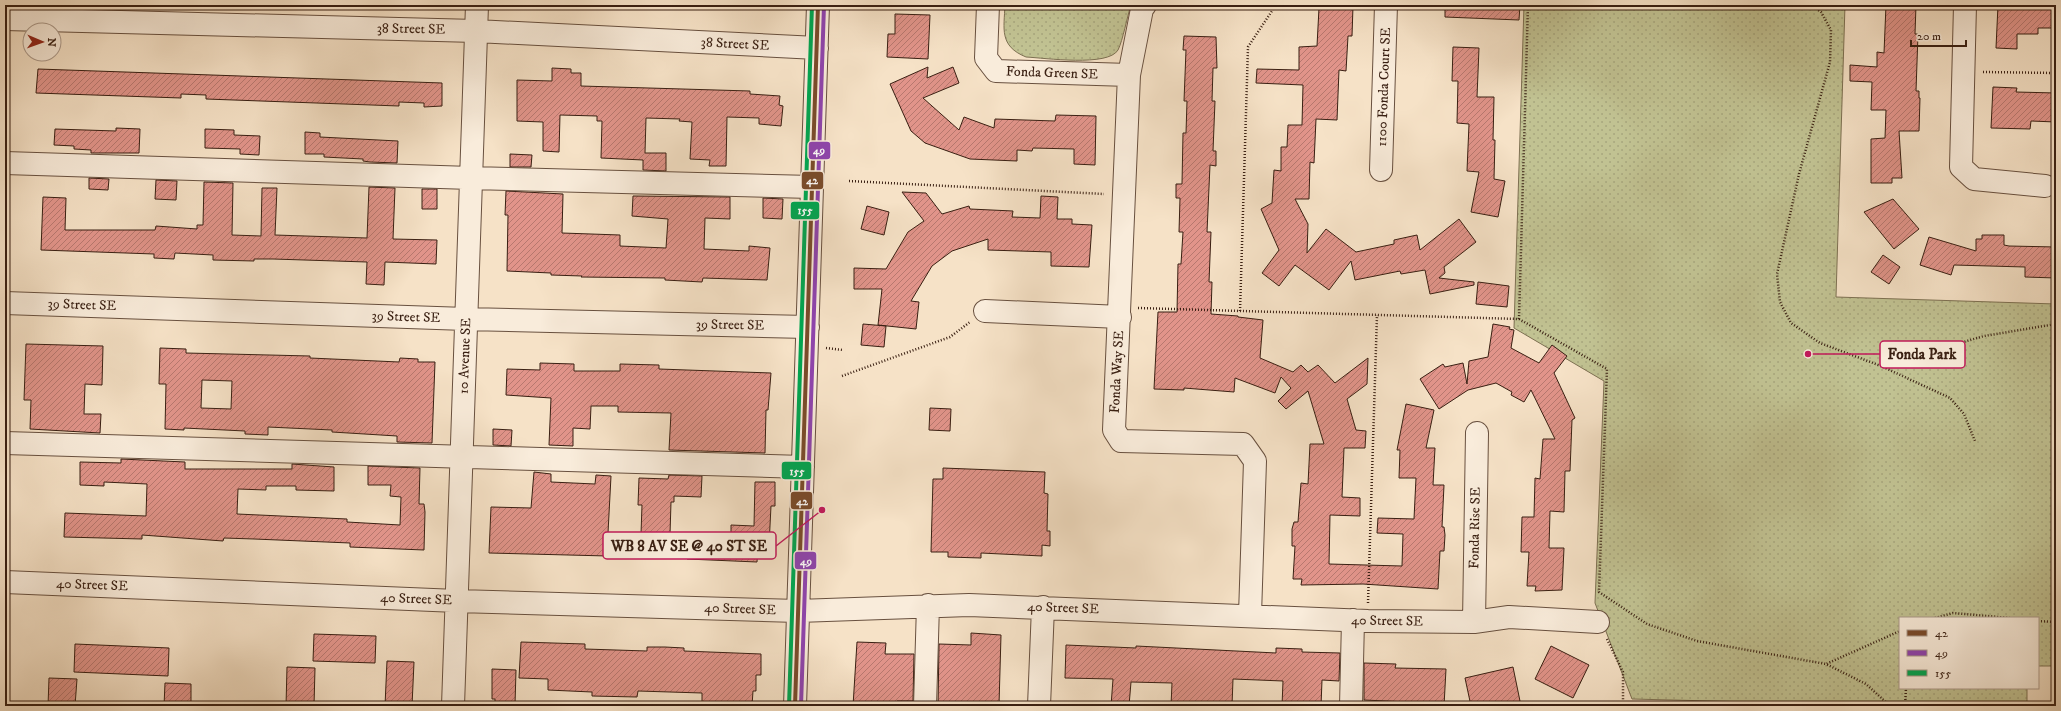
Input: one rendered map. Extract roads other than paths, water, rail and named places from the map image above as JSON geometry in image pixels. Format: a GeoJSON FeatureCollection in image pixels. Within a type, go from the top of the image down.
{"type":"FeatureCollection","features":[{"type":"Feature","properties":{"kind":"street","name":"10 Avenue SE"},"geometry":{"type":"LineString","coordinates":[[453,706],[477,5]]}},
{"type":"Feature","properties":{"kind":"street"},"geometry":{"type":"LineString","coordinates":[[795,706],[818,5]]}},
{"type":"Feature","properties":{"kind":"street","name":"Fonda Green SE"},"geometry":{"type":"LineString","coordinates":[[988,5],[986,58],[996,71],[1129,75]]}},
{"type":"Feature","properties":{"kind":"street","name":"Fonda Way SE"},"geometry":{"type":"LineString","coordinates":[[1145,5],[1142,9],[1129,75],[1120,318],[1114,430],[1121,441],[1243,444],[1255,461],[1250,615]]}},
{"type":"Feature","properties":{"kind":"street","name":"1100 Fonda Court SE"},"geometry":{"type":"LineString","coordinates":[[1381,170],[1386,5]]}},
{"type":"Feature","properties":{"kind":"street"},"geometry":{"type":"LineString","coordinates":[[1965,5],[1961,167],[1974,179],[2045,186]]}},
{"type":"Feature","properties":{"kind":"street","name":"38 Street SE"},"geometry":{"type":"LineString","coordinates":[[5,20],[476,31],[817,48]]}},
{"type":"Feature","properties":{"kind":"street"},"geometry":{"type":"LineString","coordinates":[[5,163],[812,187]]}},
{"type":"Feature","properties":{"kind":"street","name":"39 Street SE"},"geometry":{"type":"LineString","coordinates":[[5,303],[466,319],[808,327]]}},
{"type":"Feature","properties":{"kind":"street"},"geometry":{"type":"LineString","coordinates":[[984,311],[1120,318]]}},
{"type":"Feature","properties":{"kind":"street","name":"Fonda Rise SE"},"geometry":{"type":"LineString","coordinates":[[1474,622],[1477,433]]}},
{"type":"Feature","properties":{"kind":"street"},"geometry":{"type":"LineString","coordinates":[[5,443],[803,467]]}},
{"type":"Feature","properties":{"kind":"street","name":"40 Street SE"},"geometry":{"type":"LineString","coordinates":[[5,582],[457,601],[798,611],[928,605],[1043,607],[1360,621],[1474,622],[1509,617],[1598,622]]}},
{"type":"Feature","properties":{"kind":"street"},"geometry":{"type":"LineString","coordinates":[[925,706],[928,605]]}},
{"type":"Feature","properties":{"kind":"street"},"geometry":{"type":"LineString","coordinates":[[1039,706],[1043,607]]}},
{"type":"Feature","properties":{"kind":"street"},"geometry":{"type":"LineString","coordinates":[[1351,706],[1360,621]]}},
{"type":"Feature","properties":{"kind":"place","name":"Fonda Park"},"geometry":{"type":"Point","coordinates":[1808,354]}},
{"type":"Feature","properties":{"kind":"place","name":"WB 8 AV SE @ 40 ST SE"},"geometry":{"type":"Point","coordinates":[822,510]}}]}
